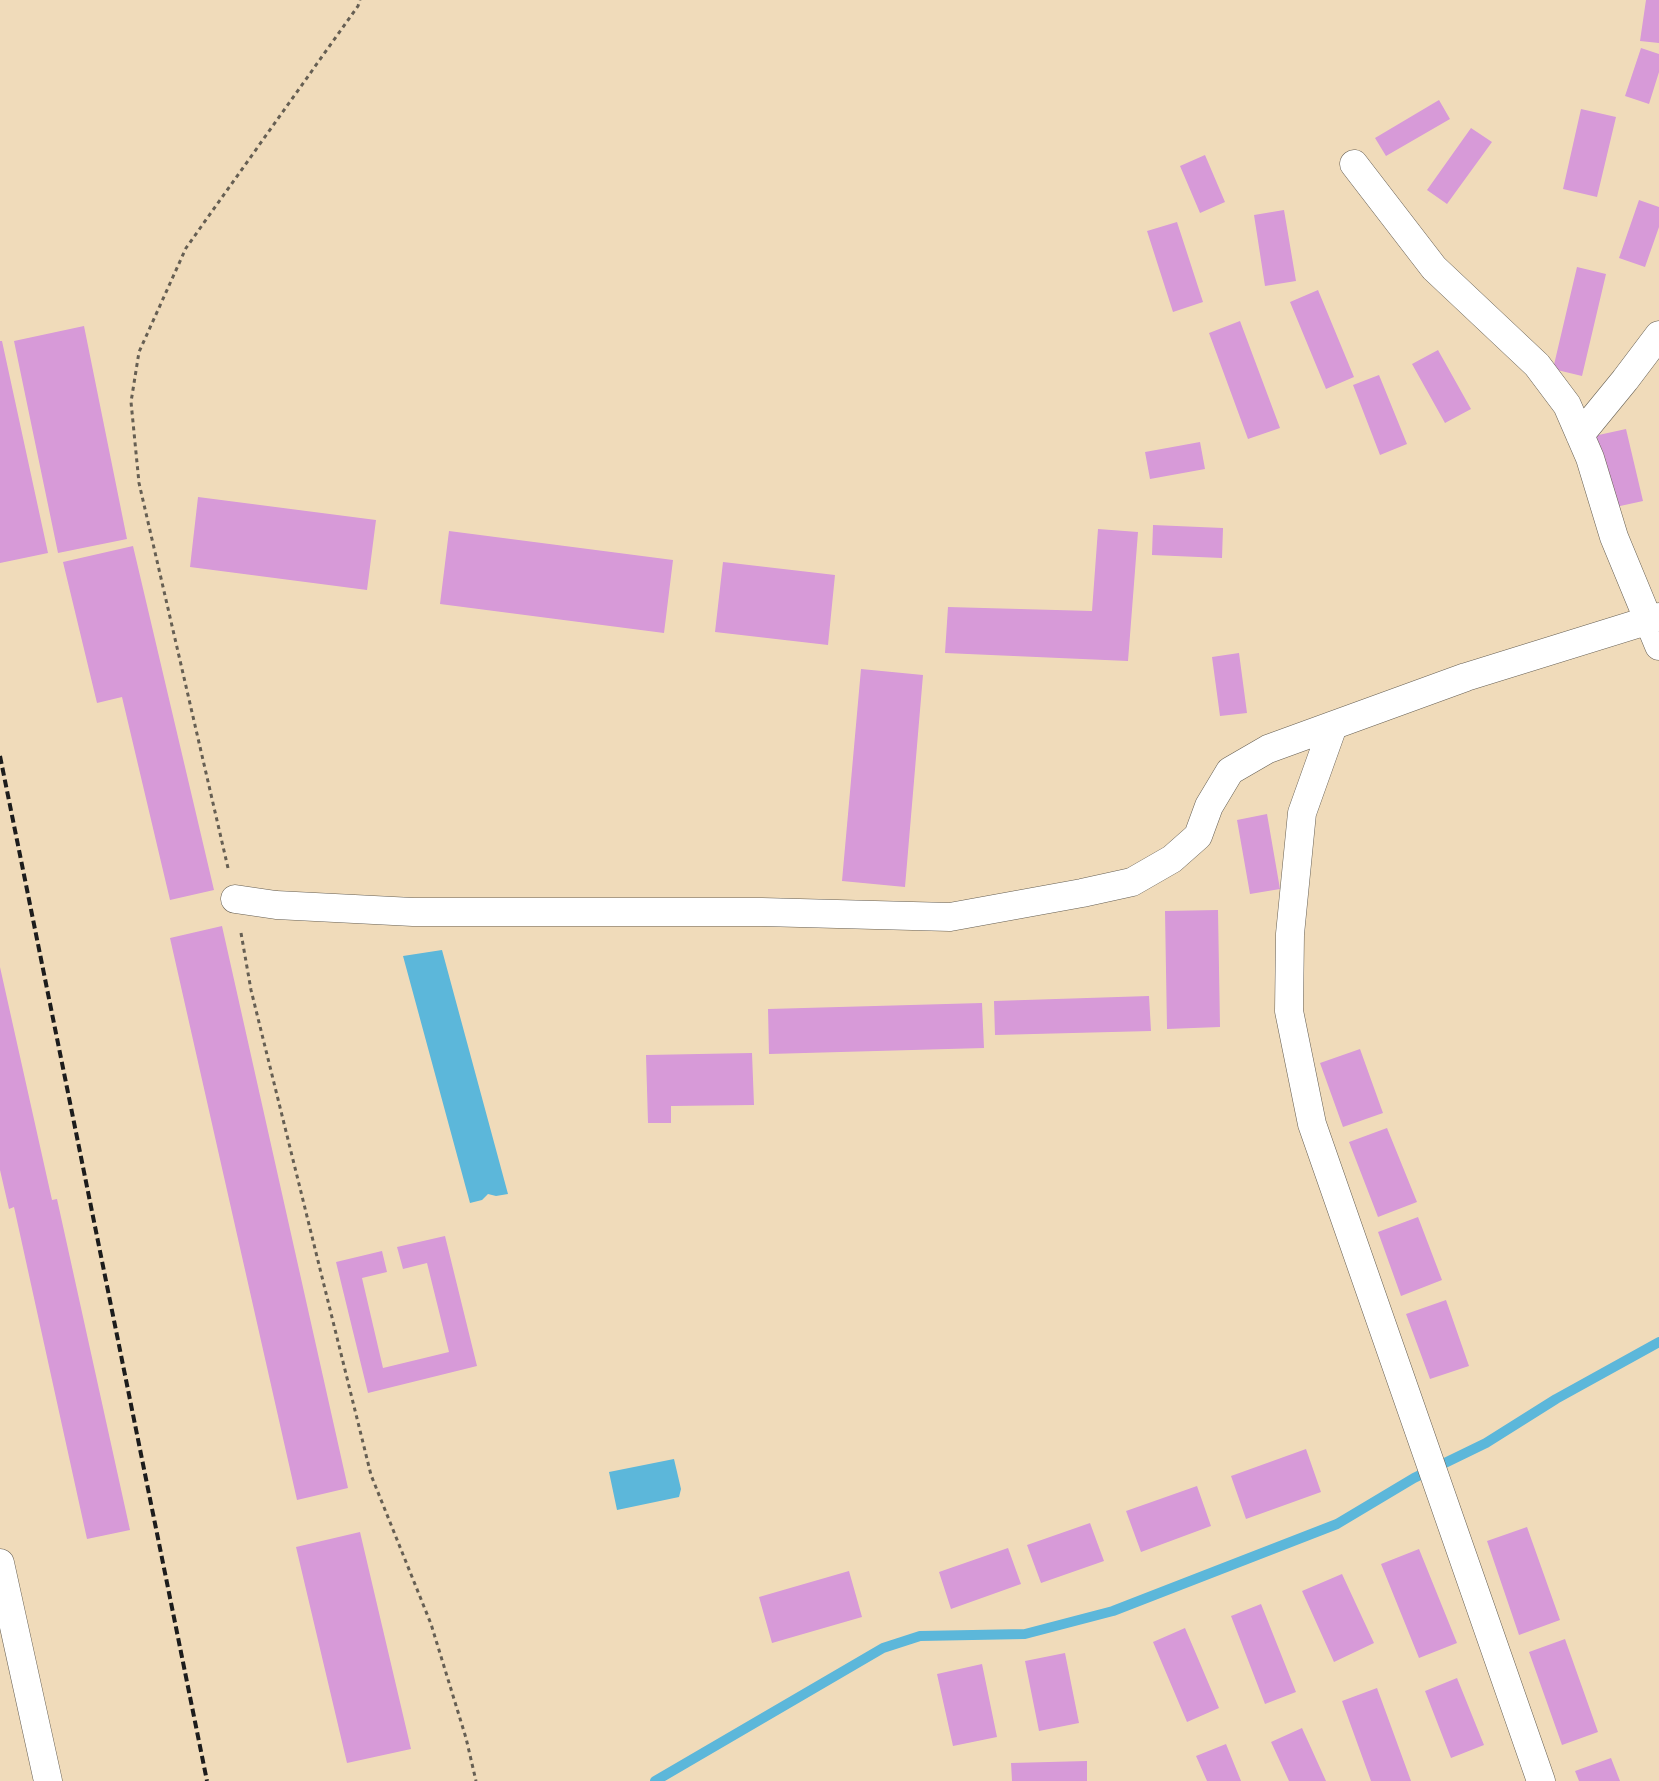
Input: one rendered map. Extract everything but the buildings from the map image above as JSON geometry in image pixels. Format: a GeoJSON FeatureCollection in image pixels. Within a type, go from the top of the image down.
{"type":"FeatureCollection","features":[{"type":"Feature","properties":{"kind":"street"},"geometry":{"type":"LineString","coordinates":[[1354,164],[1434,268],[1537,366],[1567,405],[1590,458],[1614,537],[1654,618],[1659,646]]}},
{"type":"Feature","properties":{"kind":"street"},"geometry":{"type":"LineString","coordinates":[[1580,435],[1659,335]]}},
{"type":"Feature","properties":{"kind":"street"},"geometry":{"type":"LineString","coordinates":[[235,899],[276,905],[413,912],[762,912],[950,917],[1082,893],[1132,882],[1172,859],[1198,836],[1209,806],[1230,771],[1268,749],[1466,678],[1654,618]]}},
{"type":"Feature","properties":{"kind":"street"},"geometry":{"type":"LineString","coordinates":[[1333,726],[1302,813],[1290,934],[1289,1011],[1312,1124],[1541,1781]]}},
{"type":"Feature","properties":{"kind":"street"},"geometry":{"type":"LineString","coordinates":[[0,1563],[48,1781]]}},
{"type":"Feature","properties":{"kind":"water"},"geometry":{"type":"Polygon","coordinates":[[[442,950],[508,1194],[496,1196],[488,1194],[482,1200],[470,1203],[403,956],[442,950]]]}},
{"type":"Feature","properties":{"kind":"water"},"geometry":{"type":"Polygon","coordinates":[[[674,1459],[681,1489],[679,1497],[617,1510],[609,1472],[674,1459]]]}},
{"type":"Feature","properties":{"kind":"waterway"},"geometry":{"type":"LineString","coordinates":[[655,1781],[883,1648],[920,1636],[1025,1634],[1113,1611],[1337,1524],[1414,1478],[1486,1443],[1556,1399],[1659,1342]]}},
{"type":"Feature","properties":{"kind":"railway"},"geometry":{"type":"LineString","coordinates":[[0,756],[207,1781]]}}]}
